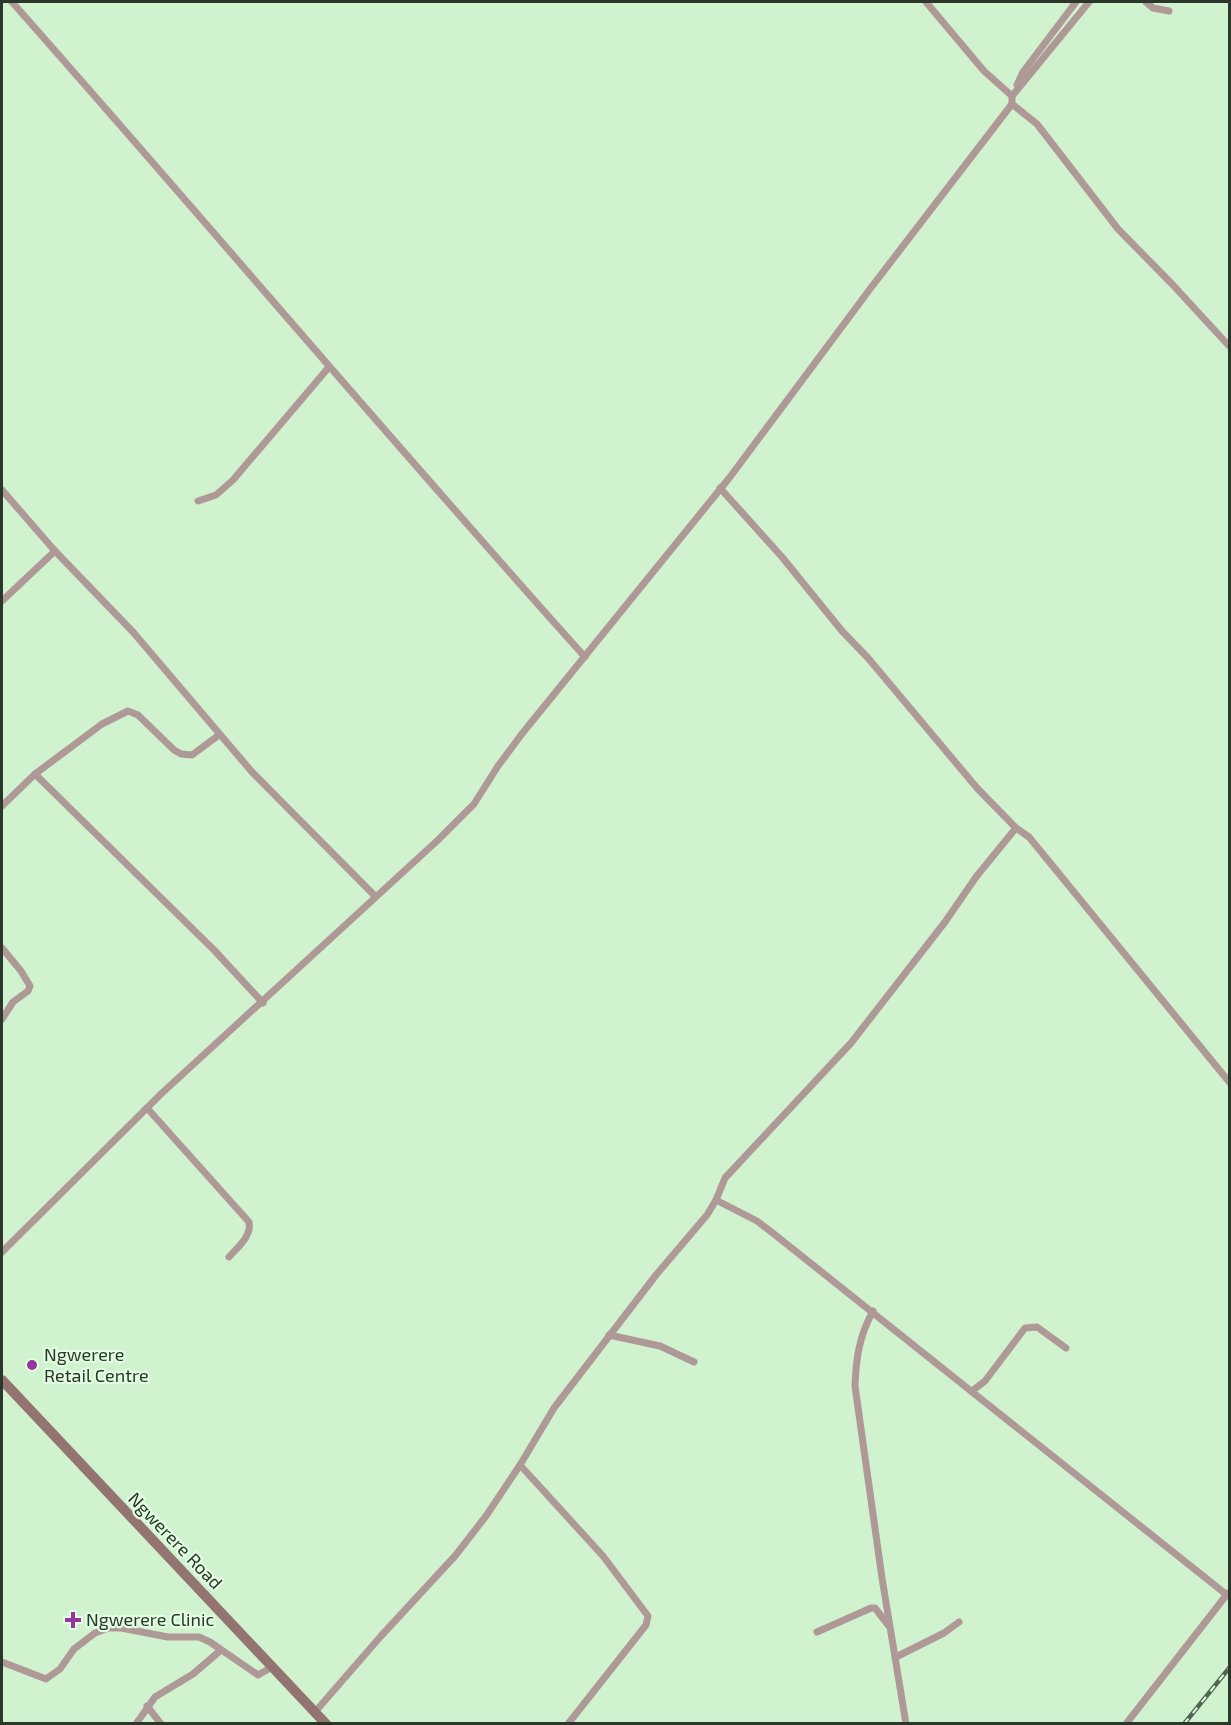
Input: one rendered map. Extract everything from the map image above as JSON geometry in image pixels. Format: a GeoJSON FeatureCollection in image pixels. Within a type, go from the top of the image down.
{"type":"FeatureCollection","features":[{"type":"Feature","properties":{"kind":"main road","name":"Ngwerere Road"},"geometry":{"type":"LineString","coordinates":[[2,1380],[326,1724]]}},
{"type":"Feature","properties":{"kind":"street"},"geometry":{"type":"LineString","coordinates":[[12,2],[585,657]]}},
{"type":"Feature","properties":{"kind":"street"},"geometry":{"type":"LineString","coordinates":[[926,2],[984,71],[1037,124],[1126,237],[1230,347]]}},
{"type":"Feature","properties":{"kind":"street"},"geometry":{"type":"LineString","coordinates":[[1012,100],[1023,72],[1076,2]]}},
{"type":"Feature","properties":{"kind":"street"},"geometry":{"type":"LineString","coordinates":[[2,1252],[147,1108],[263,1003],[474,804],[521,735],[720,488],[1012,100],[1089,2]]}},
{"type":"Feature","properties":{"kind":"street"},"geometry":{"type":"LineString","coordinates":[[1146,2],[1153,8],[1169,11]]}},
{"type":"Feature","properties":{"kind":"street"},"geometry":{"type":"LineString","coordinates":[[198,501],[216,495],[233,480],[329,367]]}},
{"type":"Feature","properties":{"kind":"street"},"geometry":{"type":"LineString","coordinates":[[720,488],[782,557],[842,631],[868,658],[977,788],[1016,828],[1029,837],[1230,1083]]}},
{"type":"Feature","properties":{"kind":"street"},"geometry":{"type":"LineString","coordinates":[[2,490],[55,551],[132,632],[252,772],[375,896]]}},
{"type":"Feature","properties":{"kind":"street"},"geometry":{"type":"LineString","coordinates":[[2,601],[55,551]]}},
{"type":"Feature","properties":{"kind":"street"},"geometry":{"type":"LineString","coordinates":[[2,806],[35,774],[102,724],[129,711],[138,715],[181,754],[192,755],[219,735]]}},
{"type":"Feature","properties":{"kind":"street"},"geometry":{"type":"LineString","coordinates":[[35,774],[219,955],[263,1003]]}},
{"type":"Feature","properties":{"kind":"street"},"geometry":{"type":"LineString","coordinates":[[315,1712],[455,1556],[486,1516],[554,1408],[609,1335],[707,1215],[725,1178],[851,1043],[945,922],[976,877],[1016,828]]}},
{"type":"Feature","properties":{"kind":"street"},"geometry":{"type":"LineString","coordinates":[[2,948],[30,986],[28,991],[13,1002],[2,1019]]}},
{"type":"Feature","properties":{"kind":"street"},"geometry":{"type":"LineString","coordinates":[[147,1108],[249,1222],[249,1233],[229,1257]]}},
{"type":"Feature","properties":{"kind":"street"},"geometry":{"type":"LineString","coordinates":[[716,1200],[764,1226],[1228,1593],[1126,1724]]}},
{"type":"Feature","properties":{"kind":"street"},"geometry":{"type":"LineString","coordinates":[[873,1311],[861,1335],[856,1362],[855,1386],[882,1578],[906,1724]]}},
{"type":"Feature","properties":{"kind":"street"},"geometry":{"type":"LineString","coordinates":[[972,1391],[985,1381],[1025,1328],[1037,1327],[1066,1348]]}},
{"type":"Feature","properties":{"kind":"street"},"geometry":{"type":"LineString","coordinates":[[609,1335],[660,1346],[694,1362]]}},
{"type":"Feature","properties":{"kind":"street"},"geometry":{"type":"LineString","coordinates":[[520,1465],[603,1556],[648,1616],[646,1625],[568,1724]]}},
{"type":"Feature","properties":{"kind":"street"},"geometry":{"type":"LineString","coordinates":[[817,1632],[871,1608],[876,1608],[887,1622],[892,1634]]}},
{"type":"Feature","properties":{"kind":"street"},"geometry":{"type":"LineString","coordinates":[[896,1657],[938,1637],[959,1622]]}},
{"type":"Feature","properties":{"kind":"street"},"geometry":{"type":"LineString","coordinates":[[2,1662],[46,1679],[60,1669],[74,1649],[95,1633],[109,1628],[121,1628],[168,1637],[199,1637],[258,1675],[272,1667]]}},
{"type":"Feature","properties":{"kind":"street"},"geometry":{"type":"LineString","coordinates":[[136,1724],[147,1706],[161,1693],[193,1674],[221,1650]]}},
{"type":"Feature","properties":{"kind":"street"},"geometry":{"type":"LineString","coordinates":[[147,1706],[161,1724]]}},
{"type":"Feature","properties":{"kind":"railway"},"geometry":{"type":"LineString","coordinates":[[1184,1724],[1230,1667]]}},
{"type":"Feature","properties":{"kind":"place","name":"Ngwerere Retail Centre"},"geometry":{"type":"Point","coordinates":[32,1365]}},
{"type":"Feature","properties":{"kind":"place","name":"Ngwerere Clinic"},"geometry":{"type":"Point","coordinates":[73,1620]}}]}
